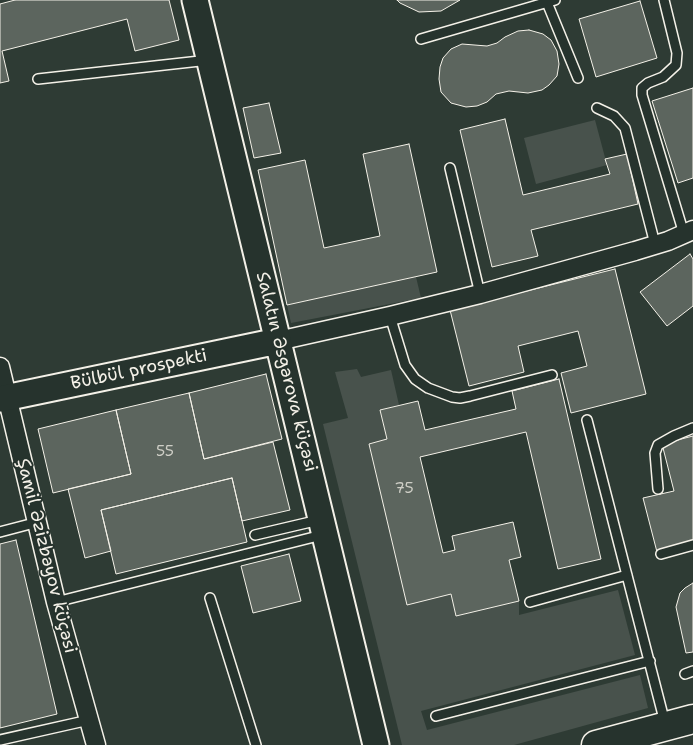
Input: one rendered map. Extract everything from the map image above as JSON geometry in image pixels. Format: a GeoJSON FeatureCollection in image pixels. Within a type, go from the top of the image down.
{"type":"FeatureCollection","features":[{"type":"Feature","properties":{"kind":"main road","name":"Salatın Əsgərova küçəsi"},"geometry":{"type":"LineString","coordinates":[[195,0],[376,745]]}},
{"type":"Feature","properties":{"kind":"main road","name":"Bülbül prospekti"},"geometry":{"type":"LineString","coordinates":[[4,398],[278,341]]}},
{"type":"Feature","properties":{"kind":"main road"},"geometry":{"type":"LineString","coordinates":[[596,745],[693,719]]}},
{"type":"Feature","properties":{"kind":"street"},"geometry":{"type":"LineString","coordinates":[[278,341],[480,294],[655,244],[689,232]]}},
{"type":"Feature","properties":{"kind":"street","name":"Şamil Əzizbəyov küçəsi"},"geometry":{"type":"LineString","coordinates":[[0,367],[4,398],[38,522],[56,602],[96,745]]}},
{"type":"Feature","properties":{"kind":"lane"},"geometry":{"type":"LineString","coordinates":[[664,0],[677,53],[676,65],[664,78],[648,83],[642,88],[642,95],[689,232]]}},
{"type":"Feature","properties":{"kind":"lane"},"geometry":{"type":"LineString","coordinates":[[421,39],[550,1],[578,78]]}},
{"type":"Feature","properties":{"kind":"lane"},"geometry":{"type":"LineString","coordinates":[[38,79],[209,60]]}},
{"type":"Feature","properties":{"kind":"lane"},"geometry":{"type":"LineString","coordinates":[[597,108],[614,116],[625,128],[655,244]]}},
{"type":"Feature","properties":{"kind":"lane"},"geometry":{"type":"LineString","coordinates":[[450,168],[480,294]]}},
{"type":"Feature","properties":{"kind":"lane"},"geometry":{"type":"LineString","coordinates":[[390,316],[405,364],[416,379],[428,388],[452,397],[470,396],[552,375]]}},
{"type":"Feature","properties":{"kind":"lane"},"geometry":{"type":"LineString","coordinates":[[587,420],[666,726]]}},
{"type":"Feature","properties":{"kind":"lane"},"geometry":{"type":"LineString","coordinates":[[658,489],[655,453],[658,445],[693,428]]}},
{"type":"Feature","properties":{"kind":"lane"},"geometry":{"type":"LineString","coordinates":[[0,532],[38,522]]}},
{"type":"Feature","properties":{"kind":"lane"},"geometry":{"type":"LineString","coordinates":[[255,535],[323,527]]}},
{"type":"Feature","properties":{"kind":"lane"},"geometry":{"type":"LineString","coordinates":[[56,602],[323,527]]}},
{"type":"Feature","properties":{"kind":"lane"},"geometry":{"type":"LineString","coordinates":[[661,554],[693,545]]}},
{"type":"Feature","properties":{"kind":"lane"},"geometry":{"type":"LineString","coordinates":[[530,602],[627,575]]}},
{"type":"Feature","properties":{"kind":"lane"},"geometry":{"type":"LineString","coordinates":[[210,598],[256,745]]}},
{"type":"Feature","properties":{"kind":"lane"},"geometry":{"type":"LineString","coordinates":[[436,716],[650,661]]}},
{"type":"Feature","properties":{"kind":"lane"},"geometry":{"type":"LineString","coordinates":[[0,740],[89,720]]}},
{"type":"Feature","properties":{"kind":"shaded area"},"geometry":{"type":"Polygon","coordinates":[[[595,120],[607,165],[536,184],[524,138],[595,120]]]}},
{"type":"Feature","properties":{"kind":"shaded area"},"geometry":{"type":"Polygon","coordinates":[[[416,277],[421,298],[291,323],[287,305],[416,277]]]}},
{"type":"Feature","properties":{"kind":"shaded area"},"geometry":{"type":"Polygon","coordinates":[[[357,369],[361,377],[391,370],[399,405],[380,410],[387,439],[369,444],[407,604],[451,594],[456,616],[519,601],[519,615],[618,590],[635,655],[421,711],[427,730],[640,675],[648,708],[514,745],[402,745],[323,424],[348,418],[335,372],[357,369]]]}},
{"type":"Feature","properties":{"kind":"building"},"geometry":{"type":"Polygon","coordinates":[[[15,0],[169,0],[179,40],[135,51],[127,19],[2,51],[9,81],[0,83],[0,4],[15,0]]]}},
{"type":"Feature","properties":{"kind":"building"},"geometry":{"type":"Polygon","coordinates":[[[397,0],[460,0],[441,11],[419,12],[397,0]]]}},
{"type":"Feature","properties":{"kind":"building"},"geometry":{"type":"Polygon","coordinates":[[[640,1],[657,58],[596,77],[579,19],[640,1]]]}},
{"type":"Feature","properties":{"kind":"building"},"geometry":{"type":"Polygon","coordinates":[[[529,30],[543,34],[551,40],[557,51],[559,64],[557,76],[542,90],[528,93],[509,91],[496,94],[487,102],[477,106],[466,107],[451,103],[441,92],[440,67],[443,58],[451,49],[462,44],[487,46],[497,43],[518,31],[529,30]]]}},
{"type":"Feature","properties":{"kind":"building"},"geometry":{"type":"Polygon","coordinates":[[[693,88],[693,178],[678,183],[652,101],[693,88]]]}},
{"type":"Feature","properties":{"kind":"building"},"geometry":{"type":"Polygon","coordinates":[[[269,103],[281,153],[254,158],[243,108],[269,103]]]}},
{"type":"Feature","properties":{"kind":"building"},"geometry":{"type":"Polygon","coordinates":[[[505,119],[523,195],[610,174],[605,159],[627,154],[638,204],[531,230],[538,256],[492,267],[460,130],[505,119]]]}},
{"type":"Feature","properties":{"kind":"building"},"geometry":{"type":"Polygon","coordinates":[[[409,144],[437,272],[287,305],[258,170],[305,160],[324,248],[380,236],[363,154],[409,144]]]}},
{"type":"Feature","properties":{"kind":"building"},"geometry":{"type":"Polygon","coordinates":[[[690,254],[693,259],[693,306],[667,326],[640,292],[690,254]]]}},
{"type":"Feature","properties":{"kind":"building"},"geometry":{"type":"Polygon","coordinates":[[[615,269],[646,394],[571,413],[561,373],[587,366],[578,331],[518,346],[524,372],[469,386],[450,310],[615,269]]]}},
{"type":"Feature","properties":{"kind":"building"},"geometry":{"type":"Polygon","coordinates":[[[266,374],[282,439],[204,459],[189,393],[266,374]]]}},
{"type":"Feature","properties":{"kind":"building"},"geometry":{"type":"Polygon","coordinates":[[[559,379],[601,559],[558,569],[526,432],[420,457],[443,553],[455,550],[452,536],[513,522],[521,557],[509,560],[519,601],[456,616],[451,594],[407,605],[369,444],[387,439],[380,410],[418,401],[425,430],[516,409],[512,391],[559,379]]]}},
{"type":"Feature","properties":{"kind":"building"},"geometry":{"type":"Polygon","coordinates":[[[189,393],[204,459],[273,442],[290,510],[242,521],[232,478],[101,510],[111,551],[85,558],[68,489],[131,474],[116,410],[189,393]]]}},
{"type":"Feature","properties":{"kind":"building"},"geometry":{"type":"Polygon","coordinates":[[[116,410],[131,474],[53,493],[38,429],[116,410]]]}},
{"type":"Feature","properties":{"kind":"building"},"geometry":{"type":"Polygon","coordinates":[[[693,436],[693,543],[657,552],[643,498],[674,491],[662,444],[693,436]]]}},
{"type":"Feature","properties":{"kind":"building"},"geometry":{"type":"Polygon","coordinates":[[[232,478],[247,542],[116,574],[101,510],[232,478]]]}},
{"type":"Feature","properties":{"kind":"building"},"geometry":{"type":"Polygon","coordinates":[[[16,540],[57,714],[0,728],[0,544],[16,540]]]}},
{"type":"Feature","properties":{"kind":"building"},"geometry":{"type":"Polygon","coordinates":[[[289,554],[301,601],[253,613],[241,566],[289,554]]]}},
{"type":"Feature","properties":{"kind":"building"},"geometry":{"type":"Polygon","coordinates":[[[693,583],[693,652],[686,653],[676,607],[680,593],[693,583]]]}}]}
